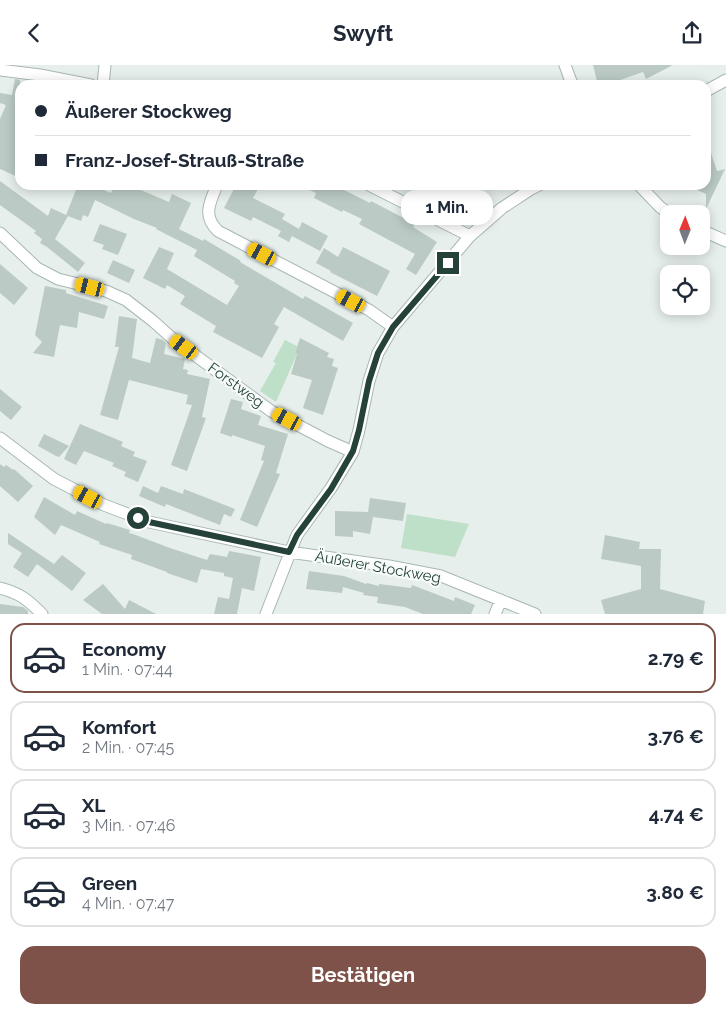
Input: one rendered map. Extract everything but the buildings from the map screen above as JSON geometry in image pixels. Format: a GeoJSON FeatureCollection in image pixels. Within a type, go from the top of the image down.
{"type":"FeatureCollection","features":[{"type":"Feature","properties":{"kind":"street"},"geometry":{"type":"LineString","coordinates":[[104,80],[105,65]]}},
{"type":"Feature","properties":{"kind":"street"},"geometry":{"type":"LineString","coordinates":[[565,65],[570,80]]}},
{"type":"Feature","properties":{"kind":"street"},"geometry":{"type":"LineString","coordinates":[[0,70],[66,80]]}},
{"type":"Feature","properties":{"kind":"street"},"geometry":{"type":"LineString","coordinates":[[711,88],[726,80]]}},
{"type":"Feature","properties":{"kind":"street"},"geometry":{"type":"LineString","coordinates":[[215,190],[208,213],[214,227],[218,231],[368,310],[393,327]]}},
{"type":"Feature","properties":{"kind":"street"},"geometry":{"type":"LineString","coordinates":[[379,190],[470,236]]}},
{"type":"Feature","properties":{"kind":"street"},"geometry":{"type":"LineString","coordinates":[[266,614],[297,535],[331,489],[353,451],[369,381],[378,353],[393,327],[470,236],[502,208],[529,190]]}},
{"type":"Feature","properties":{"kind":"street"},"geometry":{"type":"LineString","coordinates":[[644,190],[660,207]]}},
{"type":"Feature","properties":{"kind":"street","name":"Forstweg"},"geometry":{"type":"LineString","coordinates":[[0,233],[37,268],[58,279],[106,291],[126,300],[173,339],[271,411],[328,441],[353,451]]}},
{"type":"Feature","properties":{"kind":"street"},"geometry":{"type":"LineString","coordinates":[[710,235],[726,241]]}},
{"type":"Feature","properties":{"kind":"street","name":"Äußerer Stockweg"},"geometry":{"type":"LineString","coordinates":[[0,439],[54,479],[104,505],[149,522],[289,552],[389,566],[441,576],[535,614]]}},
{"type":"Feature","properties":{"kind":"street"},"geometry":{"type":"LineString","coordinates":[[0,587],[14,591],[42,614]]}},
{"type":"Feature","properties":{"kind":"street"},"geometry":{"type":"LineString","coordinates":[[495,614],[501,600]]}},
{"type":"Feature","properties":{"kind":"green space"},"geometry":{"type":"Polygon","coordinates":[[[285,340],[297,346],[295,353],[297,354],[276,402],[260,391],[276,363],[273,362],[285,340]]]}},
{"type":"Feature","properties":{"kind":"green space"},"geometry":{"type":"Polygon","coordinates":[[[407,514],[469,524],[455,557],[401,548],[407,514]]]}},
{"type":"Feature","properties":{"kind":"route"},"geometry":{"type":"LineString","coordinates":[[138,518],[289,552],[297,535],[331,489],[353,451],[369,381],[378,353],[393,327],[448,263]]}}]}
